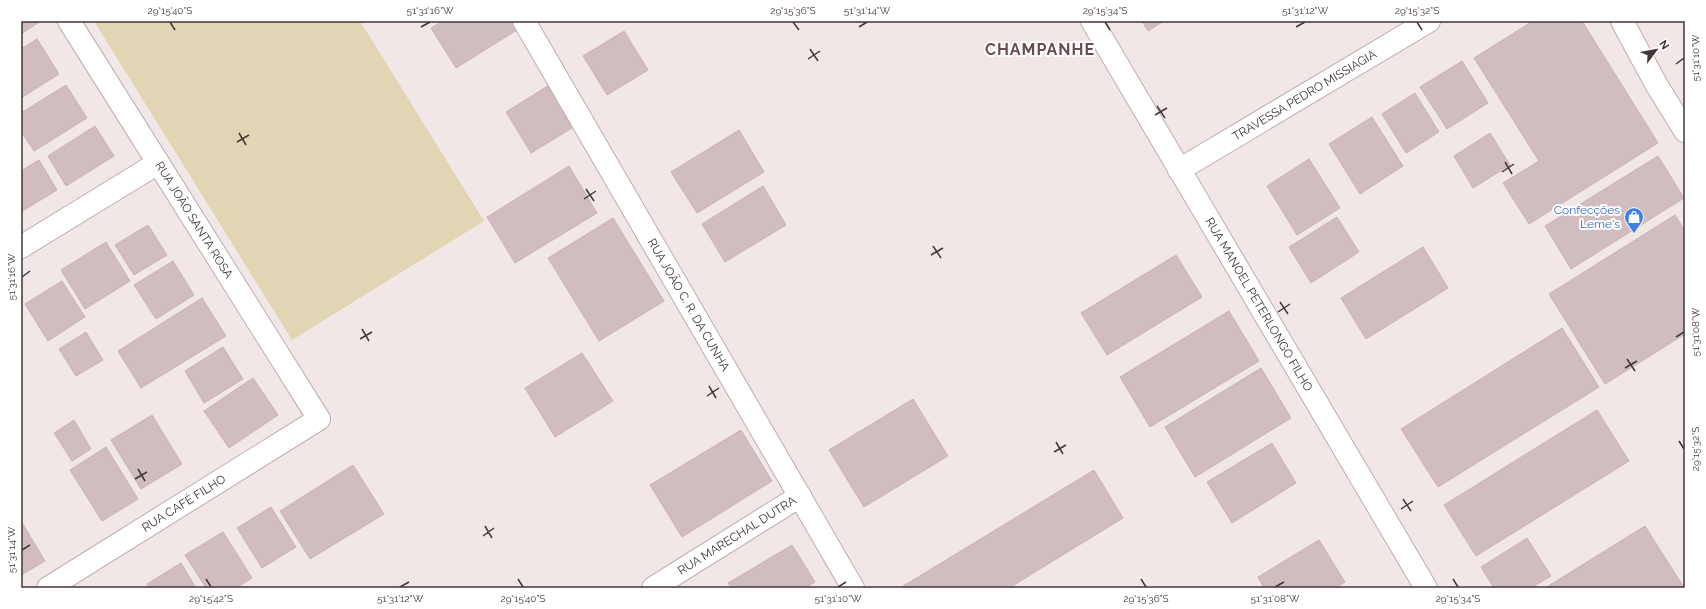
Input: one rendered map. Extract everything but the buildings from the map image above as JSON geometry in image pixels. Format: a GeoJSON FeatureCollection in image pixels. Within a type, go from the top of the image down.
{"type":"FeatureCollection","features":[{"type":"Feature","properties":{"kind":"street","name":"RUA JOÃO SANTA ROSA"},"geometry":{"type":"LineString","coordinates":[[68,21],[319,419]]}},
{"type":"Feature","properties":{"kind":"street","name":"RUA JOÃO C. R. DA CUNHA"},"geometry":{"type":"LineString","coordinates":[[524,21],[853,588]]}},
{"type":"Feature","properties":{"kind":"street","name":"RUA MANOEL PETERLONGO FILHO"},"geometry":{"type":"LineString","coordinates":[[1092,21],[1426,588]]}},
{"type":"Feature","properties":{"kind":"street","name":"TRAVESSA PEDRO MISSIAGIA"},"geometry":{"type":"LineString","coordinates":[[1179,170],[1429,21]]}},
{"type":"Feature","properties":{"kind":"street"},"geometry":{"type":"LineString","coordinates":[[1627,24],[1656,84],[1685,131]]}},
{"type":"Feature","properties":{"kind":"street"},"geometry":{"type":"LineString","coordinates":[[21,247],[158,163]]}},
{"type":"Feature","properties":{"kind":"street","name":"RUA CAFÉ FILHO"},"geometry":{"type":"LineString","coordinates":[[48,588],[319,419]]}},
{"type":"Feature","properties":{"kind":"street","name":"RUA MARECHAL DUTRA"},"geometry":{"type":"LineString","coordinates":[[653,588],[800,496]]}},
{"type":"Feature","properties":{"kind":"shaded area"},"geometry":{"type":"Polygon","coordinates":[[[94,21],[360,21],[484,221],[292,340],[94,21]]]}},
{"type":"Feature","properties":{"kind":"place","name":"Confecções Leme's"},"geometry":{"type":"Point","coordinates":[1634,234]}},
{"type":"Feature","properties":{"kind":"district","name":"CHAMPANHE"},"geometry":{"type":"Point","coordinates":[1040,49]}}]}
